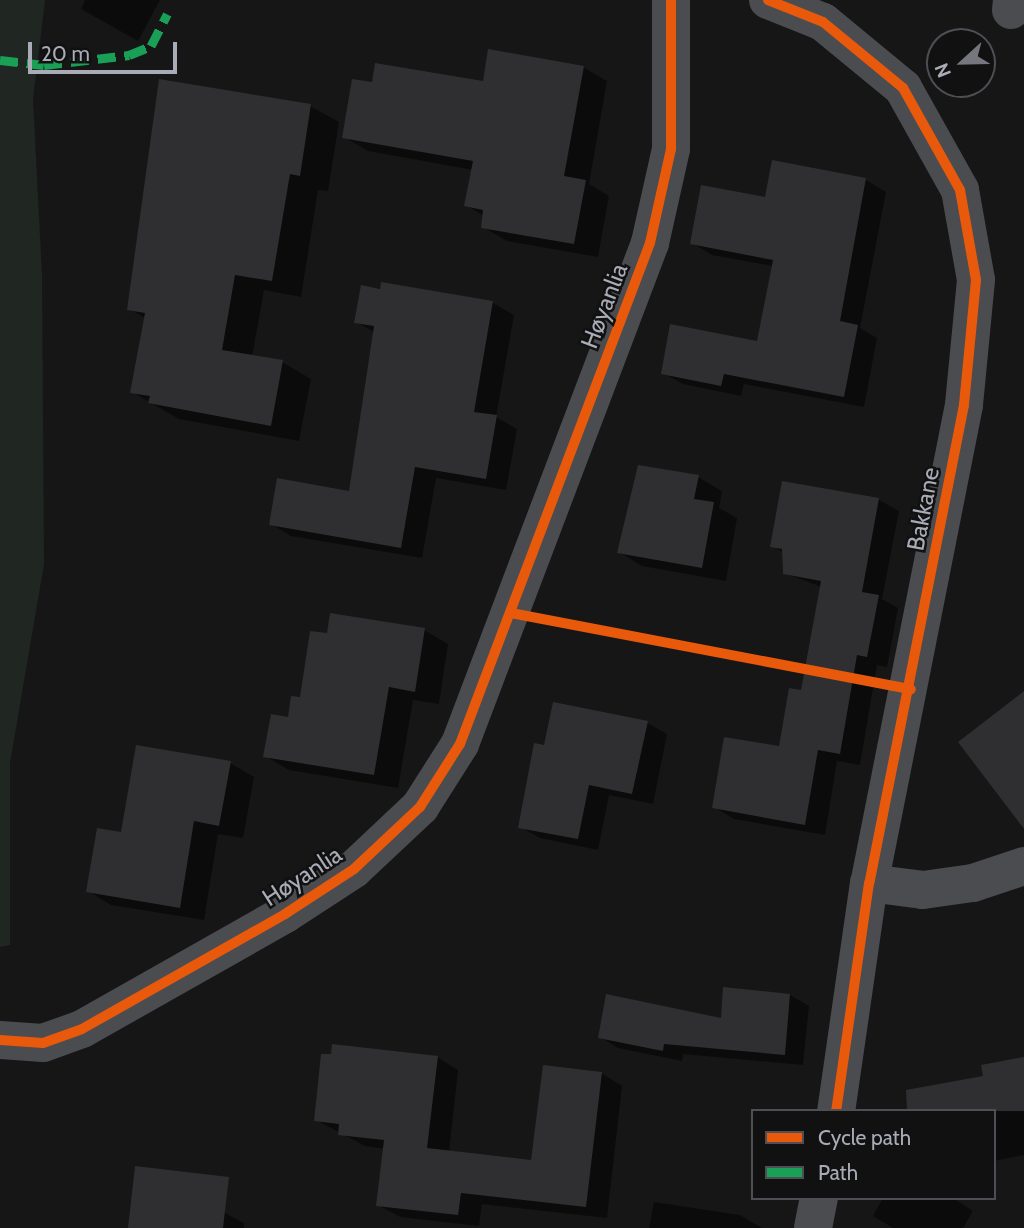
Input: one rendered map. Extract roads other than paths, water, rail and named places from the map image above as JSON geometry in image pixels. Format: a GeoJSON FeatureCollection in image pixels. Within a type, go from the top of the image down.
{"type":"FeatureCollection","features":[{"type":"Feature","properties":{"kind":"street","name":"Høyanlia"},"geometry":{"type":"LineString","coordinates":[[0,1040],[43,1043],[82,1029],[308,899],[354,869],[420,807],[460,744],[650,243],[671,149],[671,0]]}},
{"type":"Feature","properties":{"kind":"street","name":"Bakkane"},"geometry":{"type":"LineString","coordinates":[[768,0],[823,22],[903,88],[960,190],[974,255],[964,405],[869,883],[836,1109]]}},
{"type":"Feature","properties":{"kind":"street"},"geometry":{"type":"LineString","coordinates":[[869,883],[923,890],[973,883],[1024,866]]}},
{"type":"Feature","properties":{"kind":"street"},"geometry":{"type":"LineString","coordinates":[[813,1228],[819,1200]]}}]}
